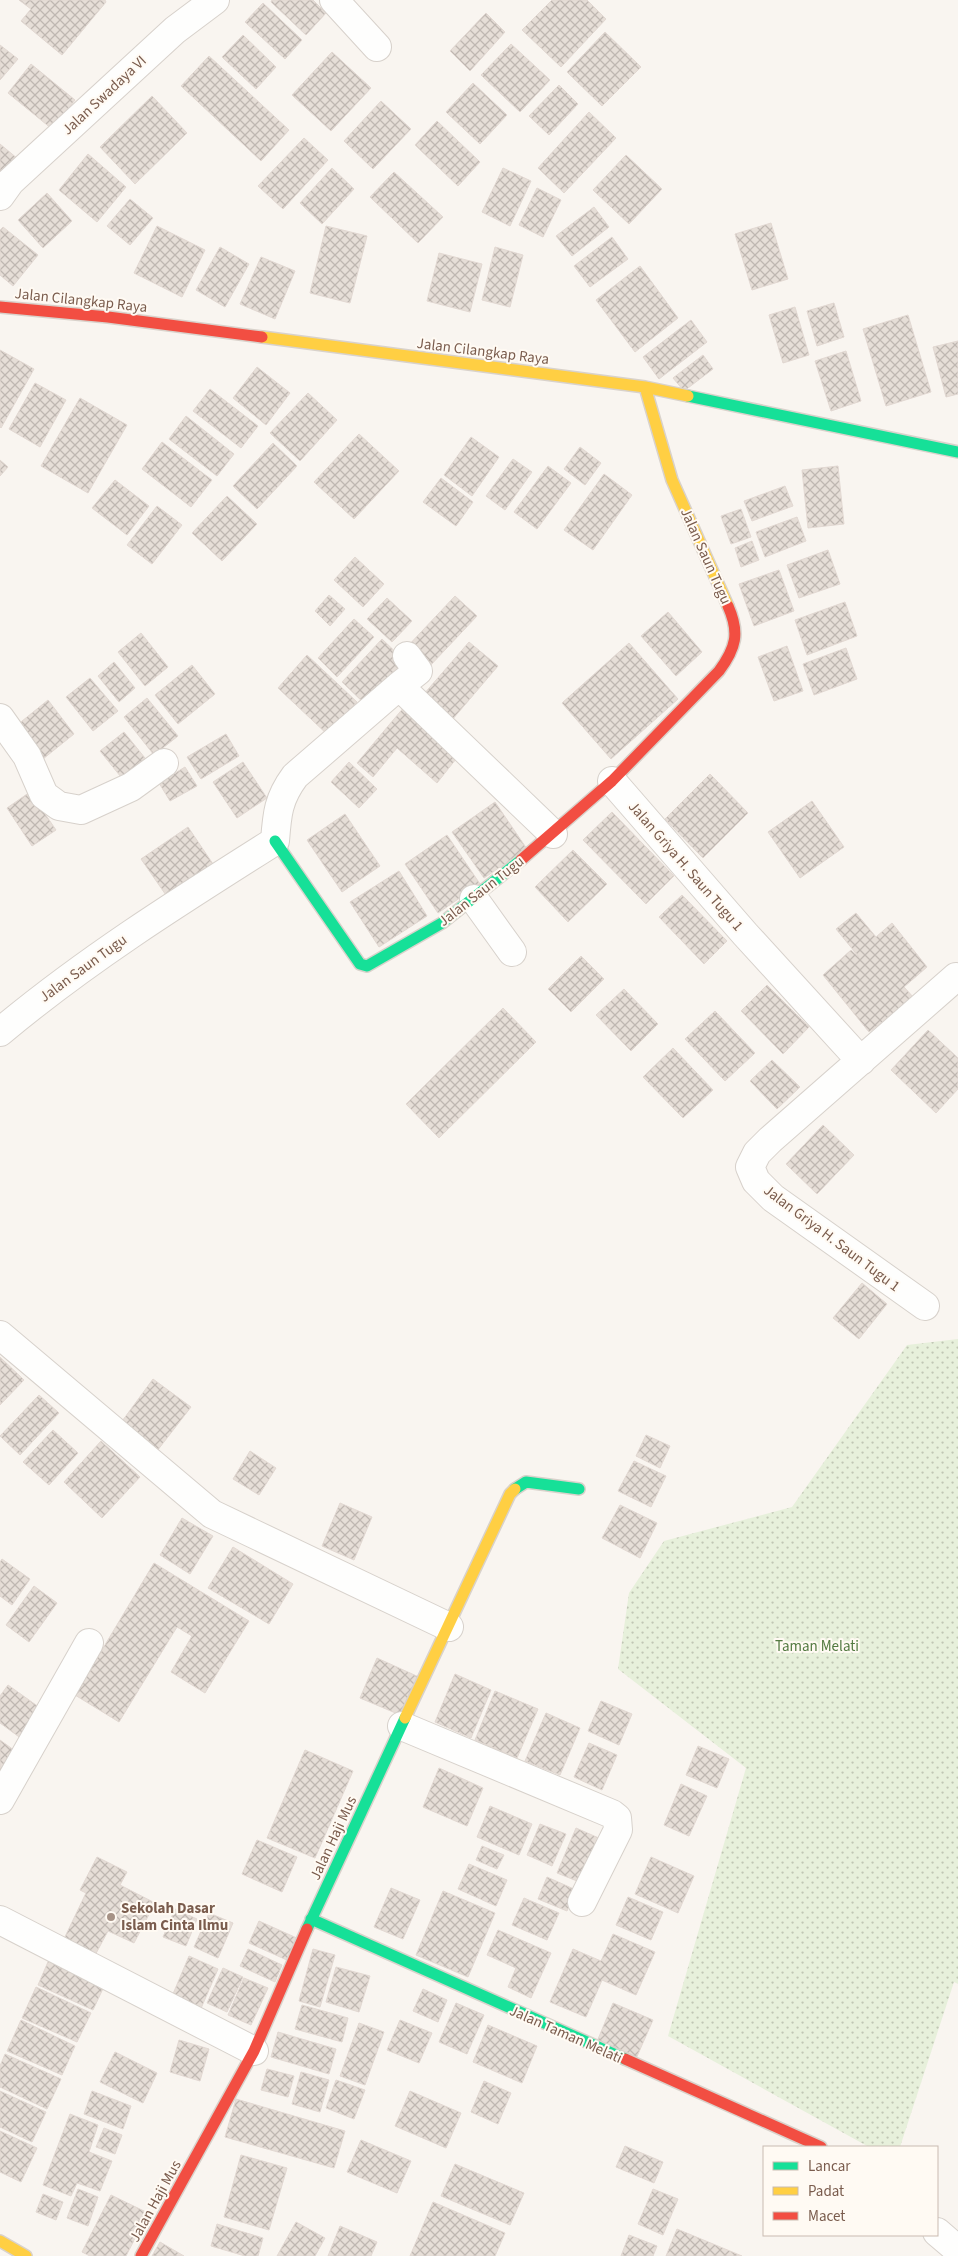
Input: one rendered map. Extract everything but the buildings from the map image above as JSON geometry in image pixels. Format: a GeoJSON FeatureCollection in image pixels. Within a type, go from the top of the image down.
{"type":"FeatureCollection","features":[{"type":"Feature","properties":{"kind":"street","name":"Jalan Swadaya VI"},"geometry":{"type":"LineString","coordinates":[[0,196],[10,182],[174,30],[215,0]]}},
{"type":"Feature","properties":{"kind":"street"},"geometry":{"type":"LineString","coordinates":[[334,0],[377,47]]}},
{"type":"Feature","properties":{"kind":"street","name":"Jalan Cilangkap Raya"},"geometry":{"type":"LineString","coordinates":[[0,307],[108,317],[645,387],[958,452]]}},
{"type":"Feature","properties":{"kind":"street","name":"Jalan Saun Tugu"},"geometry":{"type":"LineString","coordinates":[[0,1032],[54,988],[155,917],[275,841],[360,964],[364,966],[371,965],[442,923],[474,899],[553,834],[612,781],[719,671],[732,653],[736,642],[736,622],[672,480],[645,387]]}},
{"type":"Feature","properties":{"kind":"street"},"geometry":{"type":"LineString","coordinates":[[275,841],[277,812],[285,790],[295,776],[418,671],[406,656]]}},
{"type":"Feature","properties":{"kind":"street"},"geometry":{"type":"LineString","coordinates":[[399,686],[553,834]]}},
{"type":"Feature","properties":{"kind":"street"},"geometry":{"type":"LineString","coordinates":[[0,718],[27,756],[44,795],[59,806],[81,810],[130,787],[164,763]]}},
{"type":"Feature","properties":{"kind":"street","name":"Jalan Griya H. Saun Tugu 1"},"geometry":{"type":"LineString","coordinates":[[612,781],[745,934],[861,1061]]}},
{"type":"Feature","properties":{"kind":"street"},"geometry":{"type":"LineString","coordinates":[[474,899],[512,952]]}},
{"type":"Feature","properties":{"kind":"street","name":"Jalan Griya H. Saun Tugu 1"},"geometry":{"type":"LineString","coordinates":[[925,1306],[773,1198],[756,1181],[750,1167],[757,1153],[770,1140],[956,977]]}},
{"type":"Feature","properties":{"kind":"street"},"geometry":{"type":"LineString","coordinates":[[0,1335],[212,1514],[449,1627]]}},
{"type":"Feature","properties":{"kind":"street","name":"Jalan Haji Mus"},"geometry":{"type":"LineString","coordinates":[[141,2256],[254,2051],[311,1919],[510,1494],[518,1486],[526,1482],[578,1489]]}},
{"type":"Feature","properties":{"kind":"street"},"geometry":{"type":"LineString","coordinates":[[0,1800],[89,1643]]}},
{"type":"Feature","properties":{"kind":"street"},"geometry":{"type":"LineString","coordinates":[[402,1726],[612,1814],[616,1818],[618,1830],[582,1902]]}},
{"type":"Feature","properties":{"kind":"street","name":"Jalan Taman Melati"},"geometry":{"type":"LineString","coordinates":[[311,1919],[819,2146]]}},
{"type":"Feature","properties":{"kind":"street"},"geometry":{"type":"LineString","coordinates":[[2,1928],[254,2051]]}},
{"type":"Feature","properties":{"kind":"street"},"geometry":{"type":"LineString","coordinates":[[938,2233],[958,2250]]}},
{"type":"Feature","properties":{"kind":"street"},"geometry":{"type":"LineString","coordinates":[[0,2241],[26,2256]]}},
{"type":"Feature","properties":{"kind":"green space","name":"Taman Melati"},"geometry":{"type":"Polygon","coordinates":[[[958,1339],[958,1984],[954,1982],[900,2146],[867,2146],[668,2036],[746,1768],[618,1669],[629,1593],[664,1541],[792,1507],[907,1345],[958,1339]]]}},
{"type":"Feature","properties":{"kind":"traffic: fast"},"geometry":{"type":"LineString","coordinates":[[688,396],[958,452]]}},
{"type":"Feature","properties":{"kind":"traffic: fast"},"geometry":{"type":"LineString","coordinates":[[275,841],[360,964],[367,966],[442,923],[521,860]]}},
{"type":"Feature","properties":{"kind":"traffic: fast"},"geometry":{"type":"LineString","coordinates":[[515,1489],[526,1482],[579,1489]]}},
{"type":"Feature","properties":{"kind":"traffic: fast"},"geometry":{"type":"LineString","coordinates":[[307,1929],[405,1718]]}},
{"type":"Feature","properties":{"kind":"traffic: fast"},"geometry":{"type":"LineString","coordinates":[[311,1919],[625,2059]]}},
{"type":"Feature","properties":{"kind":"traffic: slow"},"geometry":{"type":"LineString","coordinates":[[262,337],[645,387],[688,396]]}},
{"type":"Feature","properties":{"kind":"traffic: slow"},"geometry":{"type":"LineString","coordinates":[[645,387],[672,480],[728,606]]}},
{"type":"Feature","properties":{"kind":"traffic: slow"},"geometry":{"type":"LineString","coordinates":[[405,1718],[510,1494],[515,1489]]}},
{"type":"Feature","properties":{"kind":"traffic: slow"},"geometry":{"type":"LineString","coordinates":[[0,2241],[26,2256]]}},
{"type":"Feature","properties":{"kind":"traffic: jam"},"geometry":{"type":"LineString","coordinates":[[0,307],[108,317],[262,337]]}},
{"type":"Feature","properties":{"kind":"traffic: jam"},"geometry":{"type":"LineString","coordinates":[[521,860],[612,781],[719,671],[729,655],[734,640],[734,624],[728,606]]}},
{"type":"Feature","properties":{"kind":"traffic: jam"},"geometry":{"type":"LineString","coordinates":[[141,2256],[254,2051],[307,1929]]}},
{"type":"Feature","properties":{"kind":"traffic: jam"},"geometry":{"type":"LineString","coordinates":[[625,2059],[819,2146]]}},
{"type":"Feature","properties":{"kind":"place","name":"Sekolah Dasar Islam Cinta Ilmu"},"geometry":{"type":"Point","coordinates":[111,1917]}}]}
